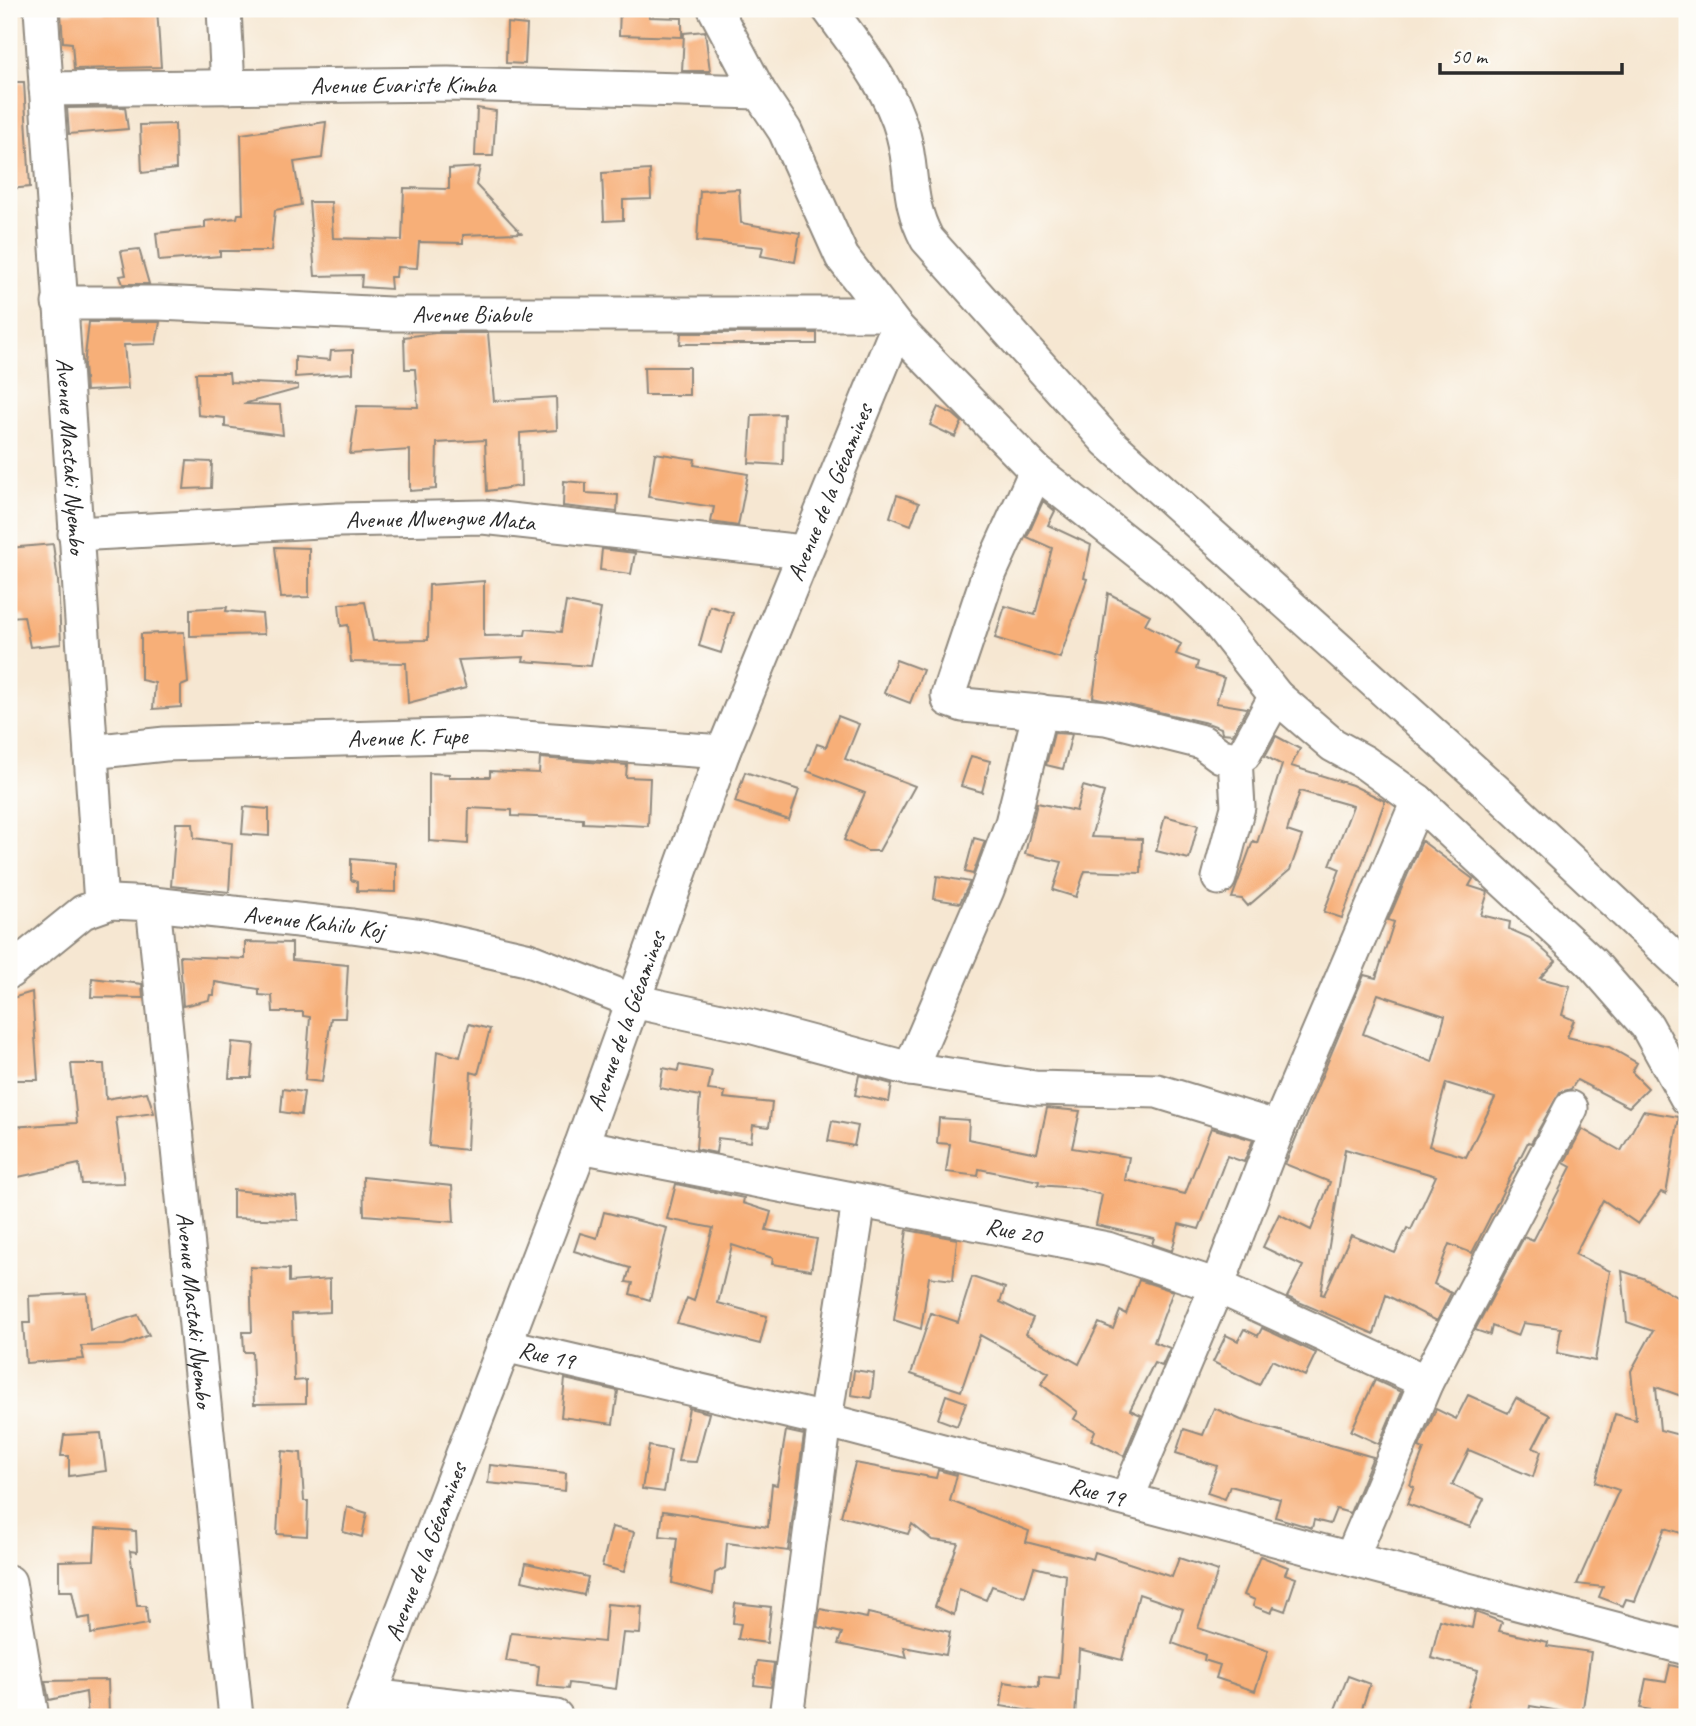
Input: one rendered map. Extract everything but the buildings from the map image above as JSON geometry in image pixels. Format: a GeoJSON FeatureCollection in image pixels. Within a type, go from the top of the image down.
{"type":"FeatureCollection","features":[{"type":"Feature","properties":{"kind":"street","name":"Avenue Mastaki Nyembo"},"geometry":{"type":"LineString","coordinates":[[41,9],[101,904]]}},
{"type":"Feature","properties":{"kind":"street"},"geometry":{"type":"LineString","coordinates":[[225,9],[228,87]]}},
{"type":"Feature","properties":{"kind":"street"},"geometry":{"type":"LineString","coordinates":[[715,9],[759,92],[785,131],[842,257],[890,321],[1036,471],[1184,588],[1214,617],[1276,696],[1333,745],[1364,762],[1418,801],[1592,963],[1631,1004],[1647,1026],[1687,1098]]}},
{"type":"Feature","properties":{"kind":"street"},"geometry":{"type":"LineString","coordinates":[[829,9],[877,75],[894,112],[906,147],[915,216],[927,239],[1080,411],[1107,441],[1496,791],[1687,970]]}},
{"type":"Feature","properties":{"kind":"street","name":"Avenue Evariste Kimba"},"geometry":{"type":"LineString","coordinates":[[46,89],[448,84],[759,92]]}},
{"type":"Feature","properties":{"kind":"street","name":"Avenue Biabule"},"geometry":{"type":"LineString","coordinates":[[60,303],[159,303],[390,314],[890,321]]}},
{"type":"Feature","properties":{"kind":"street","name":"Avenue de la Gécamines"},"geometry":{"type":"LineString","coordinates":[[366,1707],[581,1146],[723,752],[803,552],[890,321]]}},
{"type":"Feature","properties":{"kind":"street"},"geometry":{"type":"LineString","coordinates":[[1036,471],[988,579],[948,695],[954,704],[1106,718],[1202,742],[1222,756],[1236,759],[1244,754],[1276,696]]}},
{"type":"Feature","properties":{"kind":"street","name":"Avenue Mwengwe Mata"},"geometry":{"type":"LineString","coordinates":[[75,534],[338,520],[483,517],[803,552]]}},
{"type":"Feature","properties":{"kind":"street"},"geometry":{"type":"LineString","coordinates":[[910,1069],[987,890],[1012,823],[1040,711]]}},
{"type":"Feature","properties":{"kind":"street","name":"Avenue K. Fupe"},"geometry":{"type":"LineString","coordinates":[[91,752],[190,743],[482,734],[723,752]]}},
{"type":"Feature","properties":{"kind":"street"},"geometry":{"type":"LineString","coordinates":[[1219,878],[1238,807],[1236,759]]}},
{"type":"Feature","properties":{"kind":"street"},"geometry":{"type":"LineString","coordinates":[[1127,1498],[1217,1286],[1278,1128],[1418,801]]}},
{"type":"Feature","properties":{"kind":"street"},"geometry":{"type":"LineString","coordinates":[[9,972],[83,912],[101,904]]}},
{"type":"Feature","properties":{"kind":"street","name":"Avenue Kahilu Koj"},"geometry":{"type":"LineString","coordinates":[[101,904],[153,904],[352,926],[470,946],[527,959],[633,1001],[753,1027],[910,1069],[1035,1088],[1157,1091],[1278,1128]]}},
{"type":"Feature","properties":{"kind":"street","name":"Avenue Mastaki Nyembo"},"geometry":{"type":"LineString","coordinates":[[153,904],[236,1717]]}},
{"type":"Feature","properties":{"kind":"street"},"geometry":{"type":"LineString","coordinates":[[1351,1559],[1426,1382],[1571,1108]]}},
{"type":"Feature","properties":{"kind":"street","name":"Rue 20"},"geometry":{"type":"LineString","coordinates":[[581,1146],[859,1202],[1056,1236],[1107,1249],[1217,1286],[1426,1382]]}},
{"type":"Feature","properties":{"kind":"street"},"geometry":{"type":"LineString","coordinates":[[786,1717],[825,1420],[859,1202]]}},
{"type":"Feature","properties":{"kind":"street","name":"Rue 19"},"geometry":{"type":"LineString","coordinates":[[504,1345],[825,1420],[1687,1648]]}},
{"type":"Feature","properties":{"kind":"street"},"geometry":{"type":"LineString","coordinates":[[9,1582],[32,1717]]}},
{"type":"Feature","properties":{"kind":"street"},"geometry":{"type":"LineString","coordinates":[[366,1707],[556,1717]]}}]}
